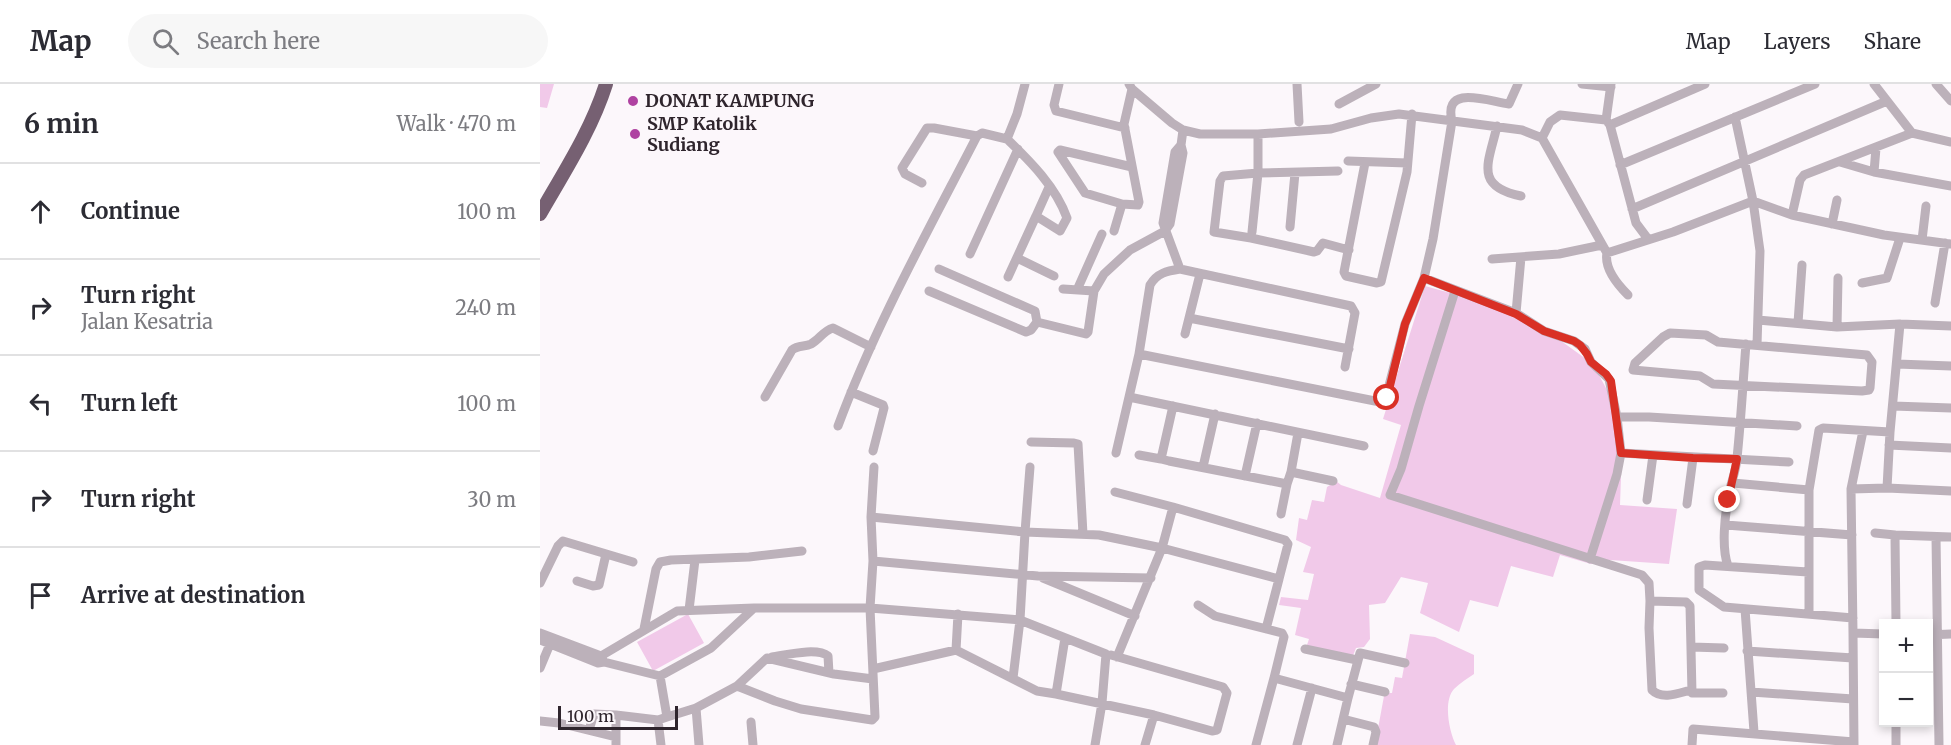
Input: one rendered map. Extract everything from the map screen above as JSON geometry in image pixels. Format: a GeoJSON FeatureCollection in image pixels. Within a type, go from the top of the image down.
{"type":"FeatureCollection","features":[{"type":"Feature","properties":{"kind":"highway"},"geometry":{"type":"LineString","coordinates":[[540,214],[583,139],[606,84]]}},
{"type":"Feature","properties":{"kind":"street"},"geometry":{"type":"LineString","coordinates":[[1006,139],[1017,114],[1025,84]]}},
{"type":"Feature","properties":{"kind":"street"},"geometry":{"type":"LineString","coordinates":[[1059,84],[1054,105],[1056,111],[1125,128]]}},
{"type":"Feature","properties":{"kind":"street"},"geometry":{"type":"LineString","coordinates":[[1297,84],[1299,122]]}},
{"type":"Feature","properties":{"kind":"street"},"geometry":{"type":"LineString","coordinates":[[1339,104],[1376,84]]}},
{"type":"Feature","properties":{"kind":"street"},"geometry":{"type":"LineString","coordinates":[[1468,95],[1472,84]]}},
{"type":"Feature","properties":{"kind":"street"},"geometry":{"type":"LineString","coordinates":[[1138,354],[1382,402],[1387,398],[1405,324],[1424,278],[1438,216],[1452,121],[1450,107],[1460,96],[1468,95],[1509,104],[1518,84]]}},
{"type":"Feature","properties":{"kind":"street"},"geometry":{"type":"LineString","coordinates":[[1582,84],[1611,86],[1608,122],[1636,223],[1648,239]]}},
{"type":"Feature","properties":{"kind":"street"},"geometry":{"type":"LineString","coordinates":[[1542,138],[1550,122],[1560,115],[1608,122],[1705,84]]}},
{"type":"Feature","properties":{"kind":"street"},"geometry":{"type":"LineString","coordinates":[[1620,165],[1815,84]]}},
{"type":"Feature","properties":{"kind":"street"},"geometry":{"type":"LineString","coordinates":[[1874,84],[1912,133]]}},
{"type":"Feature","properties":{"kind":"street"},"geometry":{"type":"LineString","coordinates":[[1936,84],[1951,101]]}},
{"type":"Feature","properties":{"kind":"street"},"geometry":{"type":"LineString","coordinates":[[1131,87],[1124,120],[1125,128],[1132,167],[1138,204],[1135,206],[1122,204],[1082,192],[1058,151],[1132,167]]}},
{"type":"Feature","properties":{"kind":"street"},"geometry":{"type":"LineString","coordinates":[[1131,87],[1162,116],[1184,130],[1200,134],[1258,134],[1331,129],[1371,117],[1412,114],[1522,130],[1542,138],[1604,249],[1608,267],[1619,286],[1628,295]]}},
{"type":"Feature","properties":{"kind":"street"},"geometry":{"type":"LineString","coordinates":[[1632,209],[1887,101]]}},
{"type":"Feature","properties":{"kind":"street"},"geometry":{"type":"LineString","coordinates":[[1365,163],[1344,275],[1370,283],[1381,282],[1407,163],[1412,114]]}},
{"type":"Feature","properties":{"kind":"street"},"geometry":{"type":"LineString","coordinates":[[1735,117],[1753,201],[1760,259],[1757,345]]}},
{"type":"Feature","properties":{"kind":"street"},"geometry":{"type":"LineString","coordinates":[[1497,126],[1488,166],[1490,181],[1493,186],[1506,193],[1521,196]]}},
{"type":"Feature","properties":{"kind":"street"},"geometry":{"type":"LineString","coordinates":[[922,183],[904,174],[902,168],[927,128],[976,136]]}},
{"type":"Feature","properties":{"kind":"street"},"geometry":{"type":"LineString","coordinates":[[1037,322],[1086,334],[1094,291],[1104,274],[1130,250],[1165,231],[1170,224],[1183,153],[1181,146],[1184,130]]}},
{"type":"Feature","properties":{"kind":"street"},"geometry":{"type":"LineString","coordinates":[[838,426],[871,347],[909,267],[976,136],[982,133],[1006,139],[1030,161],[1061,205],[1067,220],[1062,229],[1058,231],[1036,216]]}},
{"type":"Feature","properties":{"kind":"street"},"geometry":{"type":"LineString","coordinates":[[1792,215],[1802,177],[1912,133],[1951,142]]}},
{"type":"Feature","properties":{"kind":"street"},"geometry":{"type":"LineString","coordinates":[[1252,232],[1258,172],[1258,134]]}},
{"type":"Feature","properties":{"kind":"street"},"geometry":{"type":"LineString","coordinates":[[1874,172],[1876,148]]}},
{"type":"Feature","properties":{"kind":"street"},"geometry":{"type":"LineString","coordinates":[[970,254],[1018,150]]}},
{"type":"Feature","properties":{"kind":"street"},"geometry":{"type":"LineString","coordinates":[[1348,161],[1407,163]]}},
{"type":"Feature","properties":{"kind":"street"},"geometry":{"type":"LineString","coordinates":[[1840,162],[1874,172],[1951,186]]}},
{"type":"Feature","properties":{"kind":"street"},"geometry":{"type":"LineString","coordinates":[[1338,171],[1258,172],[1221,178],[1215,232],[1314,252],[1323,243],[1349,250]]}},
{"type":"Feature","properties":{"kind":"street"},"geometry":{"type":"LineString","coordinates":[[1290,226],[1295,173]]}},
{"type":"Feature","properties":{"kind":"street"},"geometry":{"type":"LineString","coordinates":[[1008,277],[1049,187]]}},
{"type":"Feature","properties":{"kind":"street"},"geometry":{"type":"LineString","coordinates":[[1832,224],[1837,200]]}},
{"type":"Feature","properties":{"kind":"street"},"geometry":{"type":"LineString","coordinates":[[1492,259],[1604,249],[1673,232],[1753,201],[1792,215],[1832,224],[1900,238],[1948,243],[1935,303]]}},
{"type":"Feature","properties":{"kind":"street"},"geometry":{"type":"LineString","coordinates":[[1114,231],[1122,204]]}},
{"type":"Feature","properties":{"kind":"street"},"geometry":{"type":"LineString","coordinates":[[1922,240],[1926,206]]}},
{"type":"Feature","properties":{"kind":"street"},"geometry":{"type":"LineString","coordinates":[[1165,231],[1180,269]]}},
{"type":"Feature","properties":{"kind":"street"},"geometry":{"type":"LineString","coordinates":[[1077,290],[1102,234]]}},
{"type":"Feature","properties":{"kind":"street"},"geometry":{"type":"LineString","coordinates":[[1862,283],[1887,278],[1900,238]]}},
{"type":"Feature","properties":{"kind":"street"},"geometry":{"type":"LineString","coordinates":[[1516,314],[1521,257]]}},
{"type":"Feature","properties":{"kind":"street"},"geometry":{"type":"LineString","coordinates":[[1017,258],[1054,276]]}},
{"type":"Feature","properties":{"kind":"street"},"geometry":{"type":"LineString","coordinates":[[1798,323],[1802,265]]}},
{"type":"Feature","properties":{"kind":"street"},"geometry":{"type":"LineString","coordinates":[[929,291],[1026,332],[1031,330],[1037,322],[1035,311],[939,269]]}},
{"type":"Feature","properties":{"kind":"street"},"geometry":{"type":"LineString","coordinates":[[1116,453],[1138,354],[1150,285],[1159,275],[1180,269],[1351,306],[1355,313],[1345,367]]}},
{"type":"Feature","properties":{"kind":"street"},"geometry":{"type":"LineString","coordinates":[[1185,334],[1200,274]]}},
{"type":"Feature","properties":{"kind":"street"},"geometry":{"type":"LineString","coordinates":[[1424,278],[1516,314],[1544,331],[1567,338],[1580,345],[1591,362],[1611,381],[1621,453],[1617,474],[1590,559]]}},
{"type":"Feature","properties":{"kind":"street"},"geometry":{"type":"LineString","coordinates":[[1837,327],[1838,278]]}},
{"type":"Feature","properties":{"kind":"street"},"geometry":{"type":"LineString","coordinates":[[1063,289],[1094,291]]}},
{"type":"Feature","properties":{"kind":"street"},"geometry":{"type":"LineString","coordinates":[[1455,291],[1401,469],[1390,495],[1646,577],[1649,583],[1650,601],[1652,690],[1658,695],[1691,690]]}},
{"type":"Feature","properties":{"kind":"street"},"geometry":{"type":"LineString","coordinates":[[1189,318],[1349,349]]}},
{"type":"Feature","properties":{"kind":"street"},"geometry":{"type":"LineString","coordinates":[[1758,320],[1837,327],[1900,324],[1951,326]]}},
{"type":"Feature","properties":{"kind":"street"},"geometry":{"type":"LineString","coordinates":[[1887,488],[1900,324]]}},
{"type":"Feature","properties":{"kind":"street"},"geometry":{"type":"LineString","coordinates":[[765,397],[792,350],[811,344],[826,330],[833,328],[871,347]]}},
{"type":"Feature","properties":{"kind":"street"},"geometry":{"type":"LineString","coordinates":[[1670,333],[1706,335],[1718,342],[1757,345],[1867,355],[1872,362],[1870,388],[1862,392],[1713,384],[1700,376],[1637,372],[1633,367],[1670,333]]}},
{"type":"Feature","properties":{"kind":"street"},"geometry":{"type":"LineString","coordinates":[[1728,566],[1723,549],[1729,492],[1737,459],[1746,344]]}},
{"type":"Feature","properties":{"kind":"street"},"geometry":{"type":"LineString","coordinates":[[1897,364],[1951,366]]}},
{"type":"Feature","properties":{"kind":"street"},"geometry":{"type":"LineString","coordinates":[[851,392],[883,405],[873,451]]}},
{"type":"Feature","properties":{"kind":"street"},"geometry":{"type":"LineString","coordinates":[[1129,397],[1364,446]]}},
{"type":"Feature","properties":{"kind":"street"},"geometry":{"type":"LineString","coordinates":[[1161,459],[1173,406]]}},
{"type":"Feature","properties":{"kind":"street"},"geometry":{"type":"LineString","coordinates":[[1893,406],[1951,408]]}},
{"type":"Feature","properties":{"kind":"street"},"geometry":{"type":"LineString","coordinates":[[1203,467],[1215,414]]}},
{"type":"Feature","properties":{"kind":"street"},"geometry":{"type":"LineString","coordinates":[[1617,417],[1797,426]]}},
{"type":"Feature","properties":{"kind":"street"},"geometry":{"type":"LineString","coordinates":[[1245,477],[1257,423]]}},
{"type":"Feature","properties":{"kind":"street"},"geometry":{"type":"LineString","coordinates":[[1809,614],[1809,490],[1819,430],[1823,428],[1890,432]]}},
{"type":"Feature","properties":{"kind":"street"},"geometry":{"type":"LineString","coordinates":[[1692,745],[1693,729],[1754,732],[1811,742],[1854,743],[1851,489],[1863,431]]}},
{"type":"Feature","properties":{"kind":"street"},"geometry":{"type":"LineString","coordinates":[[1281,514],[1298,433]]}},
{"type":"Feature","properties":{"kind":"street"},"geometry":{"type":"LineString","coordinates":[[1031,442],[1078,444],[1083,534]]}},
{"type":"Feature","properties":{"kind":"street"},"geometry":{"type":"LineString","coordinates":[[1889,446],[1951,448]]}},
{"type":"Feature","properties":{"kind":"street"},"geometry":{"type":"LineString","coordinates":[[1621,453],[1788,462]]}},
{"type":"Feature","properties":{"kind":"street"},"geometry":{"type":"LineString","coordinates":[[1139,455],[1287,484]]}},
{"type":"Feature","properties":{"kind":"street"},"geometry":{"type":"LineString","coordinates":[[1647,500],[1653,455]]}},
{"type":"Feature","properties":{"kind":"street"},"geometry":{"type":"LineString","coordinates":[[1687,504],[1693,458]]}},
{"type":"Feature","properties":{"kind":"street"},"geometry":{"type":"LineString","coordinates":[[738,686],[801,709],[872,720],[875,717],[870,608],[874,467]]}},
{"type":"Feature","properties":{"kind":"street"},"geometry":{"type":"LineString","coordinates":[[1013,678],[1020,621],[1030,467]]}},
{"type":"Feature","properties":{"kind":"street"},"geometry":{"type":"LineString","coordinates":[[1291,472],[1333,481]]}},
{"type":"Feature","properties":{"kind":"street"},"geometry":{"type":"LineString","coordinates":[[1733,483],[1809,490]]}},
{"type":"Feature","properties":{"kind":"street"},"geometry":{"type":"LineString","coordinates":[[1851,489],[1951,491]]}},
{"type":"Feature","properties":{"kind":"street"},"geometry":{"type":"LineString","coordinates":[[1115,492],[1285,540],[1288,544],[1266,628]]}},
{"type":"Feature","properties":{"kind":"street"},"geometry":{"type":"LineString","coordinates":[[1117,657],[1151,578],[1173,507]]}},
{"type":"Feature","properties":{"kind":"street"},"geometry":{"type":"LineString","coordinates":[[871,517],[1025,532],[1118,538],[1279,579]]}},
{"type":"Feature","properties":{"kind":"street"},"geometry":{"type":"LineString","coordinates":[[1726,525],[1852,535]]}},
{"type":"Feature","properties":{"kind":"street"},"geometry":{"type":"LineString","coordinates":[[1875,533],[1951,537]]}},
{"type":"Feature","properties":{"kind":"street"},"geometry":{"type":"LineString","coordinates":[[1895,535],[1896,619]]}},
{"type":"Feature","properties":{"kind":"street"},"geometry":{"type":"LineString","coordinates":[[1936,537],[1933,635],[1939,745]]}},
{"type":"Feature","properties":{"kind":"street"},"geometry":{"type":"LineString","coordinates":[[540,583],[558,546],[563,541],[633,562]]}},
{"type":"Feature","properties":{"kind":"street"},"geometry":{"type":"LineString","coordinates":[[644,629],[657,566],[664,560],[695,560],[802,551]]}},
{"type":"Feature","properties":{"kind":"street"},"geometry":{"type":"LineString","coordinates":[[577,581],[593,586],[599,585],[606,554]]}},
{"type":"Feature","properties":{"kind":"street"},"geometry":{"type":"LineString","coordinates":[[689,609],[695,560]]}},
{"type":"Feature","properties":{"kind":"street"},"geometry":{"type":"LineString","coordinates":[[873,561],[1038,576],[1151,578]]}},
{"type":"Feature","properties":{"kind":"street"},"geometry":{"type":"LineString","coordinates":[[1808,572],[1705,565],[1699,567],[1699,590],[1720,606],[1853,618]]}},
{"type":"Feature","properties":{"kind":"street"},"geometry":{"type":"LineString","coordinates":[[1038,576],[1135,616]]}},
{"type":"Feature","properties":{"kind":"street"},"geometry":{"type":"LineString","coordinates":[[1650,601],[1689,603],[1691,610],[1691,690],[1694,694],[1723,693]]}},
{"type":"Feature","properties":{"kind":"street"},"geometry":{"type":"LineString","coordinates":[[1198,604],[1215,616],[1280,632],[1284,637],[1256,745]]}},
{"type":"Feature","properties":{"kind":"street"},"geometry":{"type":"LineString","coordinates":[[540,640],[601,661],[660,676],[711,648],[754,608]]}},
{"type":"Feature","properties":{"kind":"street"},"geometry":{"type":"LineString","coordinates":[[601,661],[644,629],[671,614],[689,609],[870,608],[1020,621],[1106,654],[1223,687],[1227,693],[1215,731],[1102,703],[1037,691],[956,650],[873,674],[829,673],[767,658]]}},
{"type":"Feature","properties":{"kind":"street"},"geometry":{"type":"LineString","coordinates":[[1745,609],[1754,732]]}},
{"type":"Feature","properties":{"kind":"street"},"geometry":{"type":"LineString","coordinates":[[956,650],[958,614]]}},
{"type":"Feature","properties":{"kind":"street"},"geometry":{"type":"LineString","coordinates":[[540,633],[601,661]]}},
{"type":"Feature","properties":{"kind":"street"},"geometry":{"type":"LineString","coordinates":[[1853,633],[1879,634]]}},
{"type":"Feature","properties":{"kind":"street"},"geometry":{"type":"LineString","coordinates":[[1933,635],[1951,634]]}},
{"type":"Feature","properties":{"kind":"street"},"geometry":{"type":"LineString","coordinates":[[1056,694],[1065,638]]}},
{"type":"Feature","properties":{"kind":"street"},"geometry":{"type":"LineString","coordinates":[[540,668],[550,644]]}},
{"type":"Feature","properties":{"kind":"street"},"geometry":{"type":"LineString","coordinates":[[1691,648],[1724,648]]}},
{"type":"Feature","properties":{"kind":"street"},"geometry":{"type":"LineString","coordinates":[[1305,649],[1357,660]]}},
{"type":"Feature","properties":{"kind":"street"},"geometry":{"type":"LineString","coordinates":[[1747,651],[1853,658]]}},
{"type":"Feature","properties":{"kind":"street"},"geometry":{"type":"LineString","coordinates":[[589,730],[594,714],[663,718],[696,708],[738,686],[767,658],[822,652],[828,656],[829,673]]}},
{"type":"Feature","properties":{"kind":"street"},"geometry":{"type":"LineString","coordinates":[[1337,745],[1358,654],[1362,652],[1405,663]]}},
{"type":"Feature","properties":{"kind":"street"},"geometry":{"type":"LineString","coordinates":[[1095,745],[1102,703],[1106,654]]}},
{"type":"Feature","properties":{"kind":"street"},"geometry":{"type":"LineString","coordinates":[[660,676],[662,745]]}},
{"type":"Feature","properties":{"kind":"street"},"geometry":{"type":"LineString","coordinates":[[1274,678],[1348,698]]}},
{"type":"Feature","properties":{"kind":"street"},"geometry":{"type":"LineString","coordinates":[[1352,684],[1385,692]]}},
{"type":"Feature","properties":{"kind":"street"},"geometry":{"type":"LineString","coordinates":[[1297,745],[1312,688]]}},
{"type":"Feature","properties":{"kind":"street"},"geometry":{"type":"LineString","coordinates":[[1751,692],[1853,699]]}},
{"type":"Feature","properties":{"kind":"street"},"geometry":{"type":"LineString","coordinates":[[696,708],[699,745]]}},
{"type":"Feature","properties":{"kind":"street"},"geometry":{"type":"LineString","coordinates":[[540,721],[589,730],[616,741],[616,715]]}},
{"type":"Feature","properties":{"kind":"street"},"geometry":{"type":"LineString","coordinates":[[1145,745],[1154,715]]}},
{"type":"Feature","properties":{"kind":"street"},"geometry":{"type":"LineString","coordinates":[[1343,719],[1374,728],[1376,732],[1373,745]]}},
{"type":"Feature","properties":{"kind":"street"},"geometry":{"type":"LineString","coordinates":[[751,722],[753,745]]}},
{"type":"Feature","properties":{"kind":"street"},"geometry":{"type":"LineString","coordinates":[[1896,727],[1896,745]]}},
{"type":"Feature","properties":{"kind":"shaded area"},"geometry":{"type":"Polygon","coordinates":[[[540,84],[554,84],[547,108],[540,107],[540,84]]]}},
{"type":"Feature","properties":{"kind":"shaded area"},"geometry":{"type":"Polygon","coordinates":[[[1425,286],[1483,302],[1539,325],[1593,364],[1614,403],[1622,448],[1620,505],[1677,509],[1669,564],[1610,560],[1591,564],[1560,555],[1553,577],[1511,566],[1498,607],[1470,600],[1459,632],[1420,613],[1428,583],[1401,577],[1385,603],[1369,605],[1370,639],[1364,647],[1356,648],[1352,658],[1306,648],[1309,639],[1295,635],[1301,608],[1279,605],[1281,597],[1308,600],[1314,574],[1303,572],[1311,547],[1296,540],[1299,518],[1307,520],[1312,500],[1324,502],[1327,487],[1336,481],[1341,485],[1380,498],[1401,425],[1383,419],[1425,286]]]}},
{"type":"Feature","properties":{"kind":"shaded area"},"geometry":{"type":"Polygon","coordinates":[[[688,614],[704,643],[653,671],[637,642],[688,614]]]}},
{"type":"Feature","properties":{"kind":"shaded area"},"geometry":{"type":"Polygon","coordinates":[[[1410,634],[1435,637],[1474,655],[1474,674],[1454,689],[1449,701],[1449,725],[1456,745],[1375,745],[1384,696],[1392,693],[1395,677],[1402,678],[1410,634]]]}},
{"type":"Feature","properties":{"kind":"place","name":"DONAT KAMPUNG"},"geometry":{"type":"Point","coordinates":[633,101]}},
{"type":"Feature","properties":{"kind":"place","name":"SMP Katolik Sudiang"},"geometry":{"type":"Point","coordinates":[635,134]}},
{"type":"Feature","properties":{"kind":"route"},"geometry":{"type":"LineString","coordinates":[[1387,398],[1405,324],[1424,278],[1516,314],[1544,331],[1567,338],[1580,345],[1591,362],[1611,381],[1621,453],[1737,459],[1728,500]]}}]}
